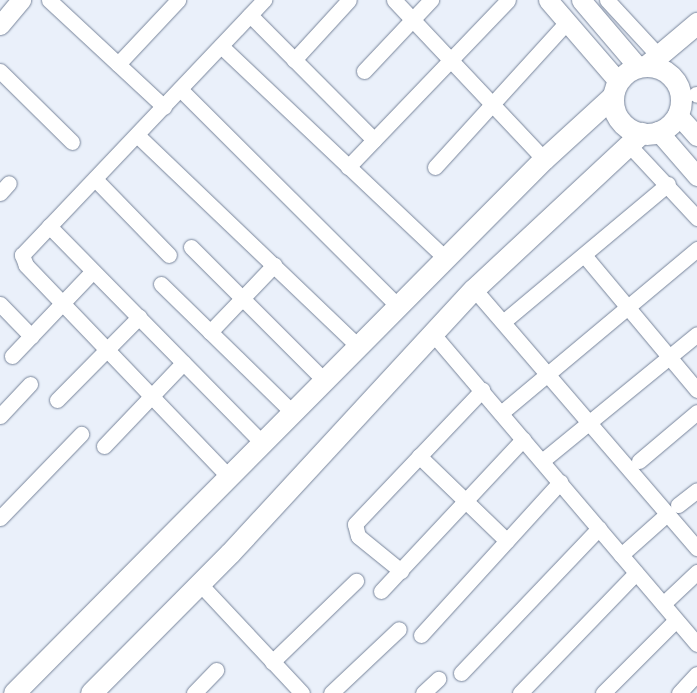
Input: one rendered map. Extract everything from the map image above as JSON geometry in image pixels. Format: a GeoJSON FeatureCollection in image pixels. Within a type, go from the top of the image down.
{"type":"FeatureCollection","features":[{"type":"Feature","properties":{"kind":"main road"},"geometry":{"type":"LineString","coordinates":[[14,693],[616,88],[697,23]]}},
{"type":"Feature","properties":{"kind":"main road"},"geometry":{"type":"LineString","coordinates":[[647,63],[672,78],[680,94],[678,111]]}},
{"type":"Feature","properties":{"kind":"main road"},"geometry":{"type":"LineString","coordinates":[[616,88],[616,114],[622,123],[643,136]]}},
{"type":"Feature","properties":{"kind":"main road"},"geometry":{"type":"LineString","coordinates":[[94,692],[200,584],[474,289],[643,136],[678,111],[697,94]]}},
{"type":"Feature","properties":{"kind":"street"},"geometry":{"type":"LineString","coordinates":[[0,25],[21,0]]}},
{"type":"Feature","properties":{"kind":"street"},"geometry":{"type":"LineString","coordinates":[[49,0],[164,107]]}},
{"type":"Feature","properties":{"kind":"street"},"geometry":{"type":"LineString","coordinates":[[118,64],[178,0]]}},
{"type":"Feature","properties":{"kind":"street"},"geometry":{"type":"LineString","coordinates":[[228,477],[22,260],[24,252],[264,0]]}},
{"type":"Feature","properties":{"kind":"street"},"geometry":{"type":"LineString","coordinates":[[294,60],[349,0]]}},
{"type":"Feature","properties":{"kind":"street"},"geometry":{"type":"LineString","coordinates":[[394,0],[544,159]]}},
{"type":"Feature","properties":{"kind":"street"},"geometry":{"type":"LineString","coordinates":[[364,71],[430,0]]}},
{"type":"Feature","properties":{"kind":"street"},"geometry":{"type":"LineString","coordinates":[[348,167],[508,0]]}},
{"type":"Feature","properties":{"kind":"street"},"geometry":{"type":"LineString","coordinates":[[548,0],[567,22],[616,88]]}},
{"type":"Feature","properties":{"kind":"street"},"geometry":{"type":"LineString","coordinates":[[607,0],[647,63]]}},
{"type":"Feature","properties":{"kind":"street"},"geometry":{"type":"LineString","coordinates":[[583,1],[647,63]]}},
{"type":"Feature","properties":{"kind":"street"},"geometry":{"type":"LineString","coordinates":[[250,15],[374,140]]}},
{"type":"Feature","properties":{"kind":"street"},"geometry":{"type":"LineString","coordinates":[[435,167],[567,22]]}},
{"type":"Feature","properties":{"kind":"street"},"geometry":{"type":"LineString","coordinates":[[221,46],[445,258]]}},
{"type":"Feature","properties":{"kind":"street"},"geometry":{"type":"LineString","coordinates":[[0,71],[72,142]]}},
{"type":"Feature","properties":{"kind":"street"},"geometry":{"type":"LineString","coordinates":[[180,89],[398,306]]}},
{"type":"Feature","properties":{"kind":"street"},"geometry":{"type":"LineString","coordinates":[[678,111],[697,136]]}},
{"type":"Feature","properties":{"kind":"street"},"geometry":{"type":"LineString","coordinates":[[137,135],[358,346]]}},
{"type":"Feature","properties":{"kind":"street"},"geometry":{"type":"LineString","coordinates":[[643,136],[697,176]]}},
{"type":"Feature","properties":{"kind":"street"},"geometry":{"type":"LineString","coordinates":[[643,136],[668,184],[697,218]]}},
{"type":"Feature","properties":{"kind":"street"},"geometry":{"type":"LineString","coordinates":[[95,179],[169,255]]}},
{"type":"Feature","properties":{"kind":"street"},"geometry":{"type":"LineString","coordinates":[[502,322],[668,184]]}},
{"type":"Feature","properties":{"kind":"street"},"geometry":{"type":"LineString","coordinates":[[49,226],[262,443]]}},
{"type":"Feature","properties":{"kind":"street"},"geometry":{"type":"LineString","coordinates":[[191,247],[324,380]]}},
{"type":"Feature","properties":{"kind":"street"},"geometry":{"type":"LineString","coordinates":[[501,413],[628,309],[697,249]]}},
{"type":"Feature","properties":{"kind":"street"},"geometry":{"type":"LineString","coordinates":[[584,255],[697,390]]}},
{"type":"Feature","properties":{"kind":"street"},"geometry":{"type":"LineString","coordinates":[[210,332],[274,265]]}},
{"type":"Feature","properties":{"kind":"street"},"geometry":{"type":"LineString","coordinates":[[12,356],[94,271]]}},
{"type":"Feature","properties":{"kind":"street"},"geometry":{"type":"LineString","coordinates":[[161,284],[292,412]]}},
{"type":"Feature","properties":{"kind":"street"},"geometry":{"type":"LineString","coordinates":[[474,289],[590,424],[673,510],[695,542]]}},
{"type":"Feature","properties":{"kind":"street"},"geometry":{"type":"LineString","coordinates":[[0,304],[31,336]]}},
{"type":"Feature","properties":{"kind":"street"},"geometry":{"type":"LineString","coordinates":[[57,400],[139,318]]}},
{"type":"Feature","properties":{"kind":"street"},"geometry":{"type":"LineString","coordinates":[[433,334],[697,644]]}},
{"type":"Feature","properties":{"kind":"street"},"geometry":{"type":"LineString","coordinates":[[542,461],[590,424],[697,334]]}},
{"type":"Feature","properties":{"kind":"street"},"geometry":{"type":"LineString","coordinates":[[104,446],[183,363]]}},
{"type":"Feature","properties":{"kind":"street"},"geometry":{"type":"LineString","coordinates":[[0,416],[30,384]]}},
{"type":"Feature","properties":{"kind":"street"},"geometry":{"type":"LineString","coordinates":[[401,571],[354,530],[355,524],[482,390]]}},
{"type":"Feature","properties":{"kind":"street"},"geometry":{"type":"LineString","coordinates":[[639,461],[697,412]]}},
{"type":"Feature","properties":{"kind":"street"},"geometry":{"type":"LineString","coordinates":[[0,518],[81,434]]}},
{"type":"Feature","properties":{"kind":"street"},"geometry":{"type":"LineString","coordinates":[[381,591],[524,439]]}},
{"type":"Feature","properties":{"kind":"street"},"geometry":{"type":"LineString","coordinates":[[419,456],[507,540]]}},
{"type":"Feature","properties":{"kind":"street"},"geometry":{"type":"LineString","coordinates":[[421,635],[560,482]]}},
{"type":"Feature","properties":{"kind":"street"},"geometry":{"type":"LineString","coordinates":[[621,555],[697,490]]}},
{"type":"Feature","properties":{"kind":"street"},"geometry":{"type":"LineString","coordinates":[[461,672],[599,528]]}},
{"type":"Feature","properties":{"kind":"street"},"geometry":{"type":"LineString","coordinates":[[663,604],[697,572]]}},
{"type":"Feature","properties":{"kind":"street"},"geometry":{"type":"LineString","coordinates":[[520,693],[636,573]]}},
{"type":"Feature","properties":{"kind":"street"},"geometry":{"type":"LineString","coordinates":[[272,662],[356,581]]}},
{"type":"Feature","properties":{"kind":"street"},"geometry":{"type":"LineString","coordinates":[[200,584],[302,693]]}},
{"type":"Feature","properties":{"kind":"street"},"geometry":{"type":"LineString","coordinates":[[603,693],[676,620]]}},
{"type":"Feature","properties":{"kind":"street"},"geometry":{"type":"LineString","coordinates":[[331,693],[399,629]]}},
{"type":"Feature","properties":{"kind":"street"},"geometry":{"type":"LineString","coordinates":[[194,693],[216,670]]}},
{"type":"Feature","properties":{"kind":"street"},"geometry":{"type":"LineString","coordinates":[[679,693],[697,674]]}},
{"type":"Feature","properties":{"kind":"street"},"geometry":{"type":"LineString","coordinates":[[423,693],[438,679]]}}]}
